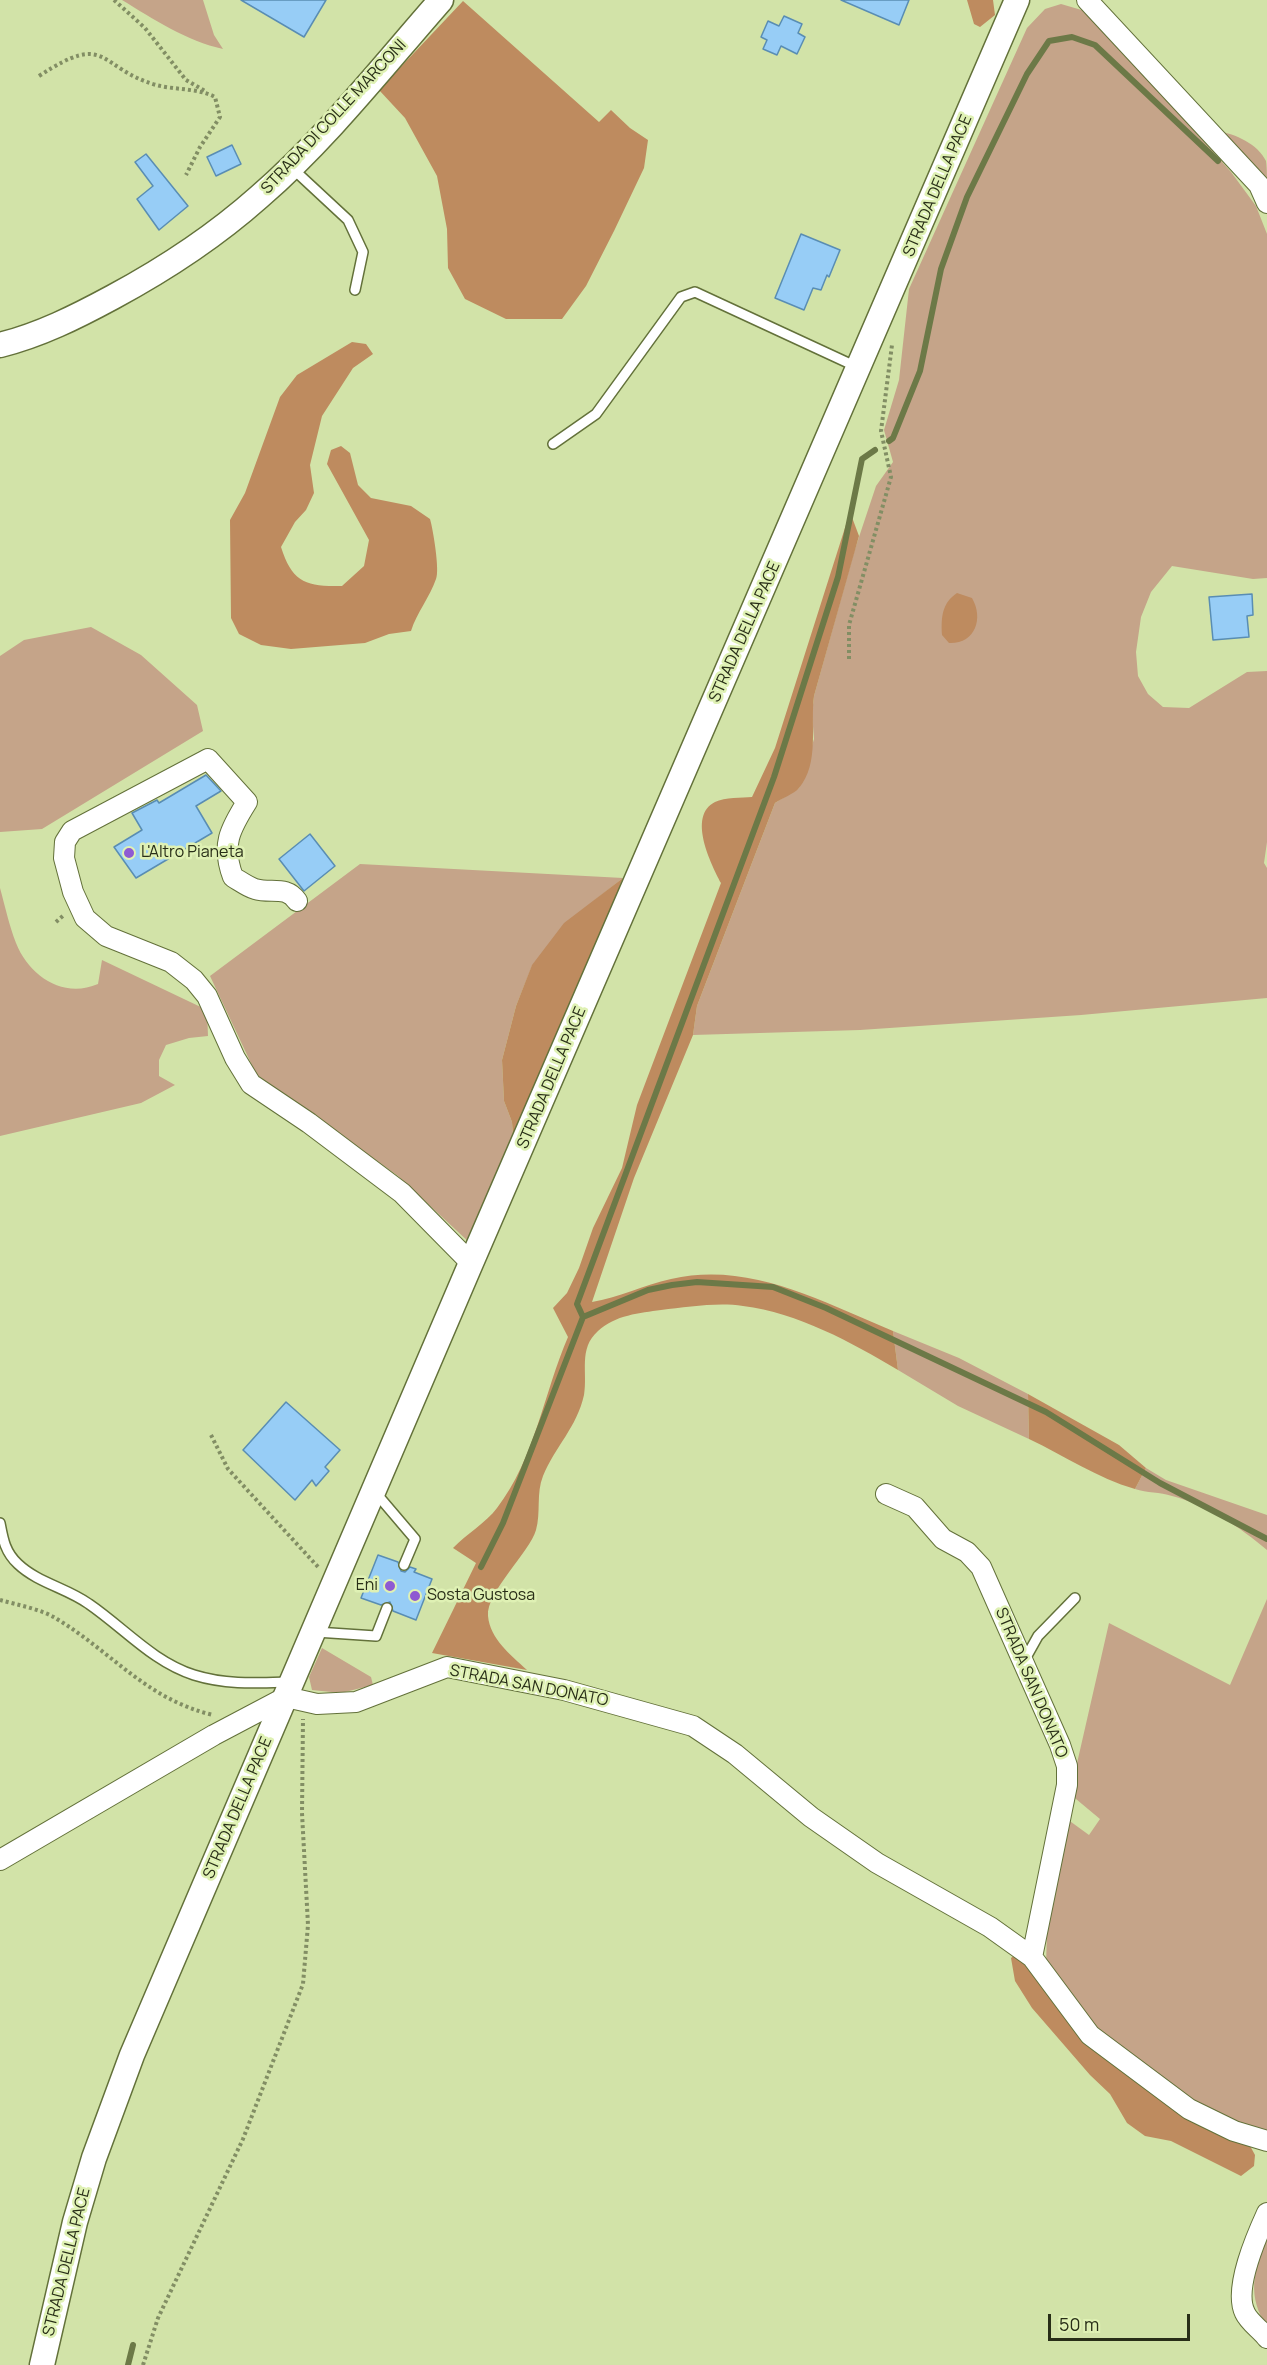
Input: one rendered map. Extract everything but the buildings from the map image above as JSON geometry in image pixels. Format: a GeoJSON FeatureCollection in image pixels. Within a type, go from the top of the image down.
{"type":"FeatureCollection","features":[{"type":"Feature","properties":{"kind":"street","name":"STRADA DI COLLE MARCONI"},"geometry":{"type":"LineString","coordinates":[[0,345],[59,325],[156,274],[217,232],[291,167],[441,0]]}},
{"type":"Feature","properties":{"kind":"street","name":"STRADA DELLA PACE"},"geometry":{"type":"LineString","coordinates":[[42,2365],[75,2222],[113,2104],[294,1693],[314,1632],[471,1263],[1017,0]]}},
{"type":"Feature","properties":{"kind":"street"},"geometry":{"type":"LineString","coordinates":[[1087,0],[1259,185],[1267,203]]}},
{"type":"Feature","properties":{"kind":"street"},"geometry":{"type":"LineString","coordinates":[[297,901],[293,895],[282,890],[255,889],[233,877],[225,858],[231,828],[247,802],[208,759],[72,831],[65,842],[64,858],[73,892],[85,918],[106,936],[171,962],[194,980],[207,996],[235,1058],[251,1084],[309,1123],[402,1194],[471,1263]]}},
{"type":"Feature","properties":{"kind":"street","name":"STRADA SAN DONATO"},"geometry":{"type":"LineString","coordinates":[[886,1494],[915,1507],[943,1539],[967,1552],[981,1567],[1067,1766],[1066,1785],[1032,1957]]}},
{"type":"Feature","properties":{"kind":"street","name":"STRADA SAN DONATO"},"geometry":{"type":"LineString","coordinates":[[294,1693],[317,1704],[356,1702],[447,1667],[564,1690],[693,1726],[735,1754],[811,1817],[878,1863],[990,1927],[1032,1957],[1090,2035],[1189,2109],[1234,2131],[1267,2140]]}},
{"type":"Feature","properties":{"kind":"street"},"geometry":{"type":"LineString","coordinates":[[0,1860],[240,1721],[294,1693]]}},
{"type":"Feature","properties":{"kind":"street"},"geometry":{"type":"LineString","coordinates":[[1267,2213],[1250,2250],[1243,2291],[1244,2312],[1267,2338]]}},
{"type":"Feature","properties":{"kind":"lane"},"geometry":{"type":"LineString","coordinates":[[291,167],[348,220],[363,252],[355,290]]}},
{"type":"Feature","properties":{"kind":"lane"},"geometry":{"type":"LineString","coordinates":[[553,444],[596,414],[681,297],[695,292],[859,368]]}},
{"type":"Feature","properties":{"kind":"lane"},"geometry":{"type":"LineString","coordinates":[[374,1491],[415,1539],[404,1565]]}},
{"type":"Feature","properties":{"kind":"lane"},"geometry":{"type":"LineString","coordinates":[[0,1523],[5,1548],[18,1564],[39,1578],[88,1603],[138,1645],[192,1675],[294,1693]]}},
{"type":"Feature","properties":{"kind":"lane"},"geometry":{"type":"LineString","coordinates":[[1023,1661],[1038,1636],[1075,1598]]}},
{"type":"Feature","properties":{"kind":"lane"},"geometry":{"type":"LineString","coordinates":[[314,1632],[376,1636],[387,1608]]}},
{"type":"Feature","properties":{"kind":"path"},"geometry":{"type":"LineString","coordinates":[[114,0],[145,28],[186,80],[215,97],[220,117],[200,147],[186,174]]}},
{"type":"Feature","properties":{"kind":"path"},"geometry":{"type":"LineString","coordinates":[[39,76],[81,54],[93,53],[106,57],[147,82],[175,90],[205,92]]}},
{"type":"Feature","properties":{"kind":"path"},"geometry":{"type":"LineString","coordinates":[[849,659],[849,624],[891,477],[881,431],[893,338]]}},
{"type":"Feature","properties":{"kind":"path"},"geometry":{"type":"LineString","coordinates":[[211,1435],[228,1469],[334,1584]]}},
{"type":"Feature","properties":{"kind":"path"},"geometry":{"type":"LineString","coordinates":[[0,1600],[56,1618],[128,1674],[160,1695],[190,1709],[240,1721]]}},
{"type":"Feature","properties":{"kind":"path"},"geometry":{"type":"LineString","coordinates":[[143,2365],[158,2318],[172,2286],[243,2139],[303,1984],[308,1924],[294,1693]]}},
{"type":"Feature","properties":{"kind":"shaded area"},"geometry":{"type":"Polygon","coordinates":[[[122,0],[203,0],[214,35],[223,49],[183,35],[122,0]]]}},
{"type":"Feature","properties":{"kind":"shaded area"},"geometry":{"type":"Polygon","coordinates":[[[967,0],[993,0],[995,15],[980,27],[974,24],[967,0]]]}},
{"type":"Feature","properties":{"kind":"shaded area"},"geometry":{"type":"Polygon","coordinates":[[[463,1],[599,122],[611,110],[630,128],[648,140],[644,168],[614,231],[586,286],[562,319],[506,319],[465,299],[448,268],[447,229],[437,176],[405,118],[379,90],[463,1]]]}},
{"type":"Feature","properties":{"kind":"shaded area"},"geometry":{"type":"Polygon","coordinates":[[[1061,4],[1085,11],[1178,112],[1231,172],[1256,206],[1267,234],[1267,578],[1253,579],[1172,566],[1151,592],[1141,617],[1136,652],[1138,676],[1148,694],[1163,707],[1189,708],[1247,672],[1267,671],[1267,842],[1264,863],[1267,868],[1267,998],[1081,1015],[860,1030],[693,1035],[697,1006],[775,803],[799,788],[814,739],[812,714],[814,696],[854,552],[876,486],[893,462],[884,430],[899,380],[909,289],[1027,28],[1045,9],[1061,4]]]}},
{"type":"Feature","properties":{"kind":"shaded area"},"geometry":{"type":"Polygon","coordinates":[[[1218,131],[1245,141],[1258,150],[1266,161],[1267,186],[1218,131]]]}},
{"type":"Feature","properties":{"kind":"shaded area"},"geometry":{"type":"Polygon","coordinates":[[[352,342],[366,344],[373,354],[353,368],[322,416],[310,465],[314,493],[306,510],[295,522],[281,547],[285,559],[302,580],[329,586],[342,586],[364,566],[369,540],[327,464],[331,450],[341,446],[350,453],[358,485],[371,498],[411,506],[430,519],[437,559],[436,579],[411,631],[389,634],[365,643],[291,649],[261,645],[239,634],[231,618],[230,520],[245,493],[280,397],[297,375],[352,342]]]}},
{"type":"Feature","properties":{"kind":"shaded area"},"geometry":{"type":"Polygon","coordinates":[[[850,512],[859,536],[814,696],[810,767],[799,788],[775,803],[697,1006],[693,1035],[634,1178],[592,1302],[671,1279],[701,1275],[729,1275],[758,1280],[813,1297],[893,1331],[898,1370],[824,1330],[784,1315],[743,1306],[692,1306],[653,1311],[612,1321],[598,1331],[588,1345],[581,1406],[543,1476],[536,1530],[489,1606],[488,1616],[497,1639],[527,1670],[432,1653],[476,1563],[453,1548],[497,1508],[510,1489],[530,1447],[568,1337],[553,1308],[567,1293],[579,1268],[593,1228],[622,1168],[637,1105],[721,883],[707,853],[702,829],[703,818],[707,809],[719,800],[752,797],[775,748],[850,512]]]}},
{"type":"Feature","properties":{"kind":"shaded area"},"geometry":{"type":"Polygon","coordinates":[[[957,593],[972,598],[976,606],[977,622],[971,635],[958,642],[949,643],[942,635],[942,616],[948,601],[957,593]]]}},
{"type":"Feature","properties":{"kind":"shaded area"},"geometry":{"type":"Polygon","coordinates":[[[91,627],[141,655],[197,705],[203,731],[42,829],[0,832],[0,656],[24,640],[91,627]]]}},
{"type":"Feature","properties":{"kind":"shaded area"},"geometry":{"type":"Polygon","coordinates":[[[360,864],[623,878],[595,900],[532,966],[516,1006],[502,1060],[504,1101],[512,1122],[514,1148],[471,1244],[398,1176],[256,1074],[210,976],[360,864]]]}},
{"type":"Feature","properties":{"kind":"shaded area"},"geometry":{"type":"Polygon","coordinates":[[[623,878],[514,1148],[512,1122],[504,1101],[502,1060],[516,1006],[532,965],[564,923],[623,878]]]}},
{"type":"Feature","properties":{"kind":"shaded area"},"geometry":{"type":"Polygon","coordinates":[[[0,888],[11,929],[22,955],[38,974],[49,981],[72,989],[98,984],[102,960],[207,1010],[208,1036],[189,1038],[166,1045],[159,1060],[159,1076],[175,1085],[141,1103],[0,1136],[0,888]]]}},
{"type":"Feature","properties":{"kind":"shaded area"},"geometry":{"type":"Polygon","coordinates":[[[893,1331],[959,1358],[1028,1394],[1029,1439],[958,1406],[898,1370],[893,1331]]]}},
{"type":"Feature","properties":{"kind":"shaded area"},"geometry":{"type":"Polygon","coordinates":[[[1028,1394],[1119,1445],[1146,1468],[1135,1489],[1094,1473],[1029,1439],[1028,1394]]]}},
{"type":"Feature","properties":{"kind":"shaded area"},"geometry":{"type":"Polygon","coordinates":[[[1146,1468],[1166,1480],[1267,1515],[1267,1550],[1234,1525],[1198,1505],[1167,1495],[1135,1489],[1146,1468]]]}},
{"type":"Feature","properties":{"kind":"shaded area"},"geometry":{"type":"Polygon","coordinates":[[[1267,1599],[1267,2135],[1191,2106],[1100,2036],[1046,1965],[1047,1932],[1067,1819],[1089,1835],[1100,1819],[1070,1794],[1109,1623],[1230,1685],[1267,1599]]]}},
{"type":"Feature","properties":{"kind":"shaded area"},"geometry":{"type":"Polygon","coordinates":[[[322,1648],[371,1677],[373,1685],[341,1693],[312,1690],[309,1677],[322,1648]]]}},
{"type":"Feature","properties":{"kind":"shaded area"},"geometry":{"type":"Polygon","coordinates":[[[1017,1953],[1079,2029],[1249,2144],[1255,2155],[1254,2166],[1241,2176],[1171,2141],[1145,2136],[1127,2123],[1110,2094],[1090,2075],[1032,2008],[1015,1981],[1011,1958],[1017,1953]]]}},
{"type":"Feature","properties":{"kind":"shaded area"},"geometry":{"type":"Polygon","coordinates":[[[1267,2240],[1267,2326],[1257,2305],[1254,2283],[1258,2262],[1267,2240]]]}},
{"type":"Feature","properties":{"kind":"waterway"},"geometry":{"type":"LineString","coordinates":[[889,441],[893,438],[920,371],[941,269],[967,197],[1027,74],[1049,41],[1072,37],[1095,45],[1218,161]]}},
{"type":"Feature","properties":{"kind":"waterway"},"geometry":{"type":"LineString","coordinates":[[583,1317],[577,1304],[774,777],[838,577],[862,459],[875,450]]}},
{"type":"Feature","properties":{"kind":"waterway"},"geometry":{"type":"LineString","coordinates":[[481,1567],[503,1523],[583,1317],[648,1290],[697,1282],[773,1287],[826,1308],[1046,1412],[1160,1483],[1267,1539]]}},
{"type":"Feature","properties":{"kind":"waterway"},"geometry":{"type":"LineString","coordinates":[[128,2365],[133,2345]]}},
{"type":"Feature","properties":{"kind":"place","name":"L'Altro Pianeta"},"geometry":{"type":"Point","coordinates":[129,853]}},
{"type":"Feature","properties":{"kind":"place","name":"Eni"},"geometry":{"type":"Point","coordinates":[390,1586]}},
{"type":"Feature","properties":{"kind":"place","name":"Sosta Gustosa"},"geometry":{"type":"Point","coordinates":[415,1596]}}]}
